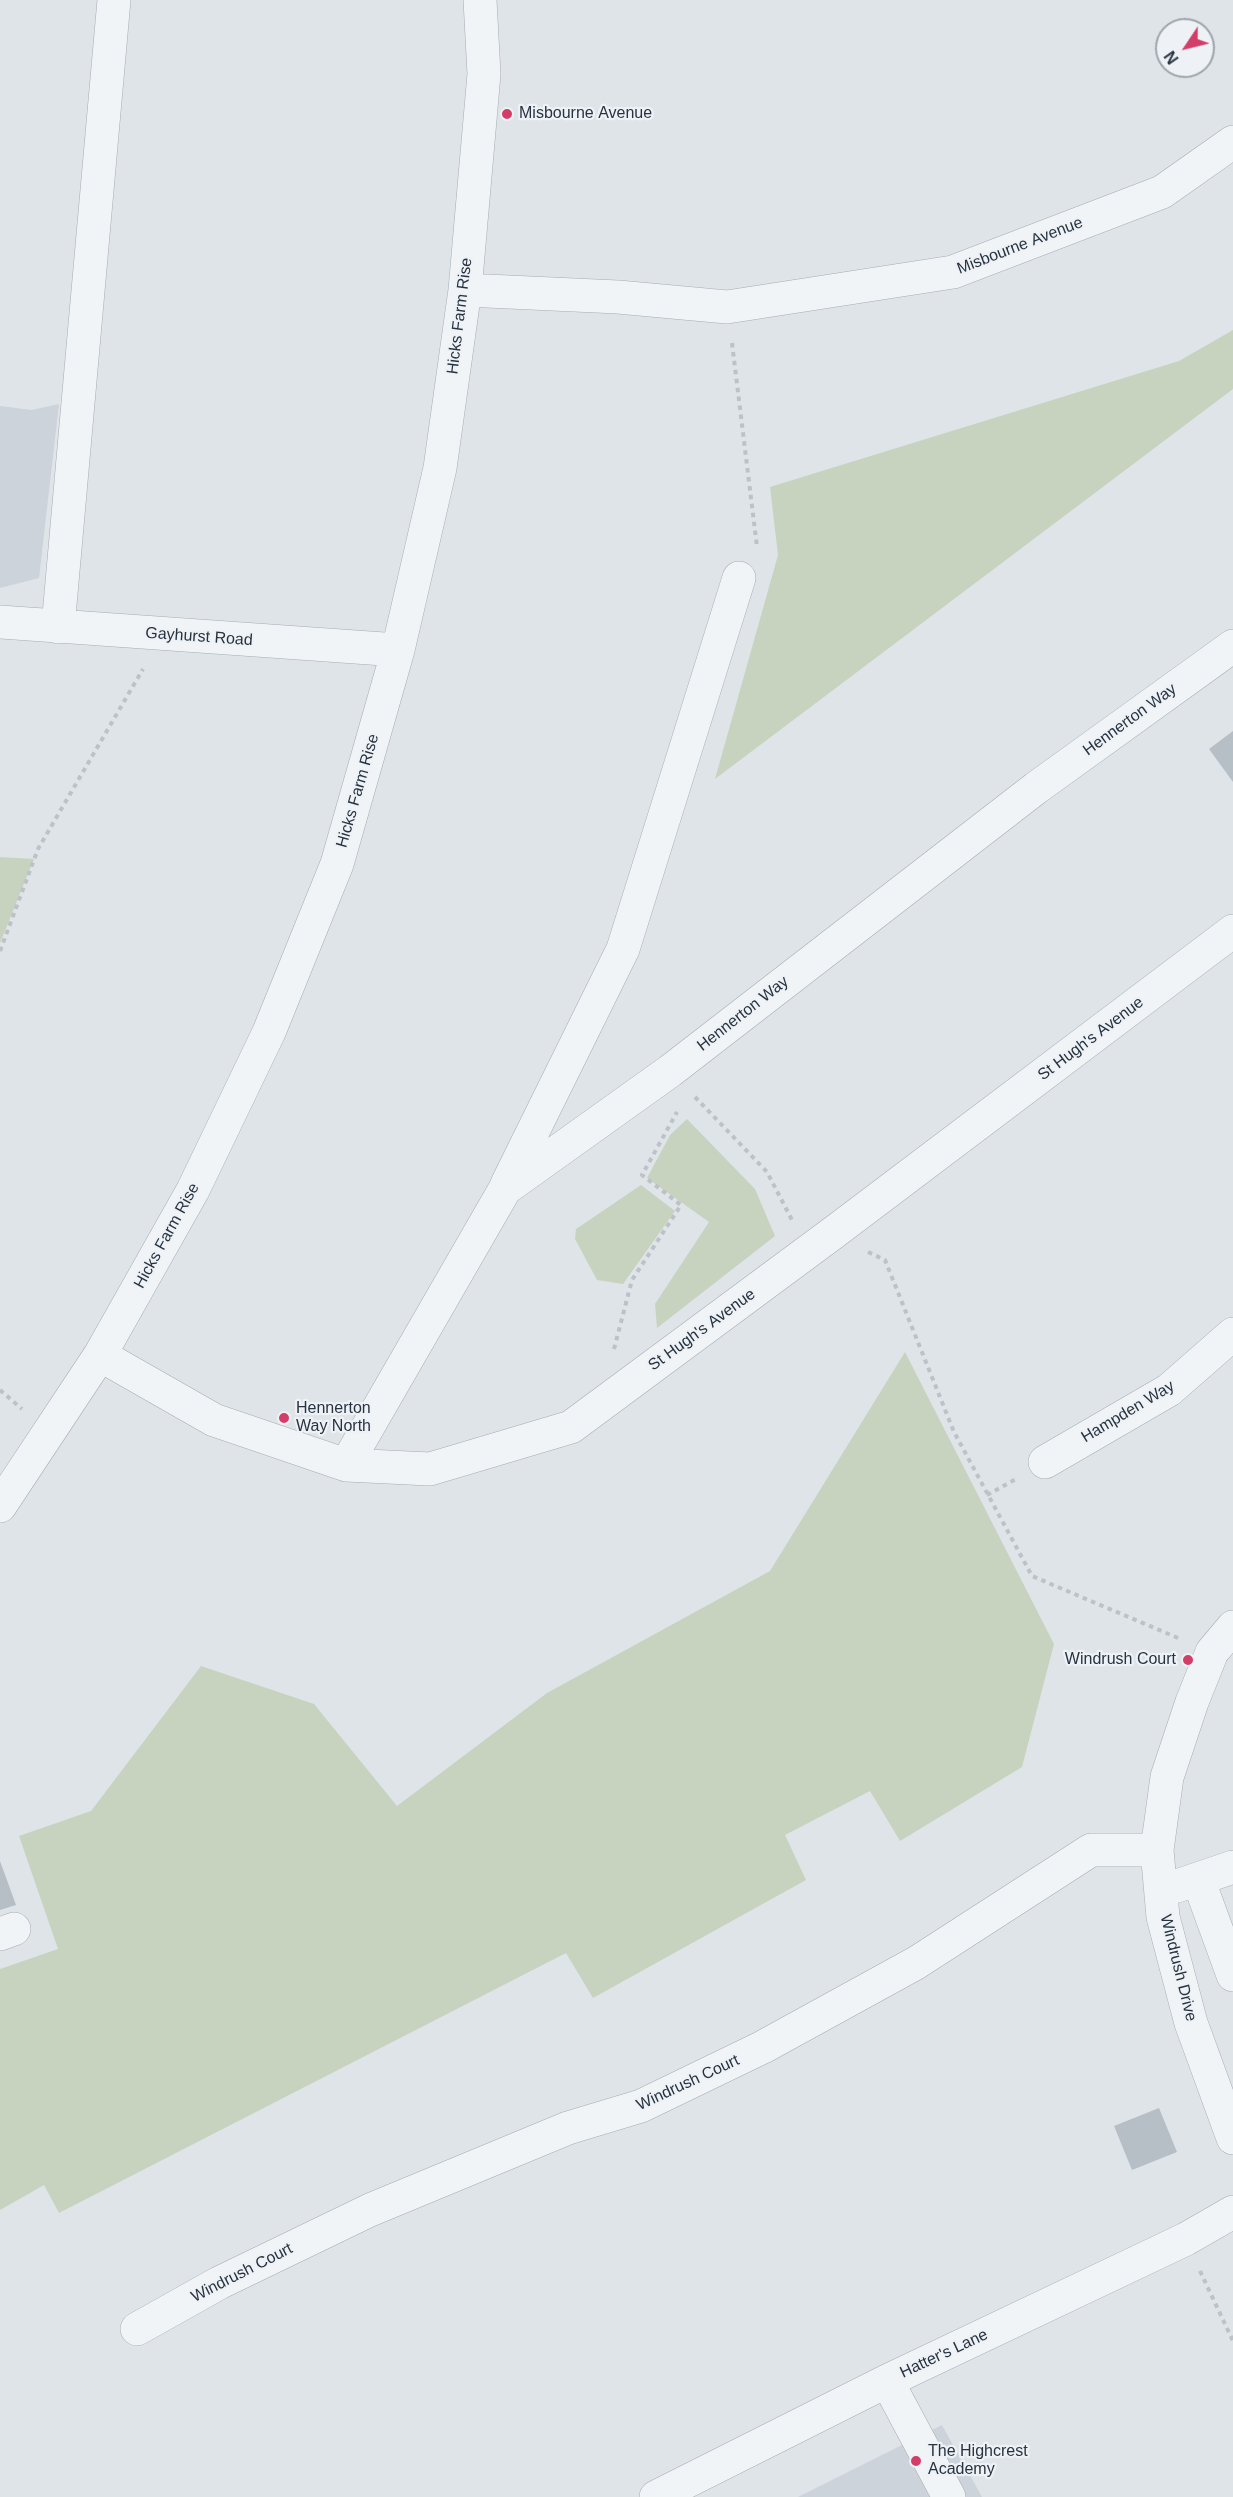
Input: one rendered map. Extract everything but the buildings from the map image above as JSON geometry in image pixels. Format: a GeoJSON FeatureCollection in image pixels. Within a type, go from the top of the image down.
{"type":"FeatureCollection","features":[{"type":"Feature","properties":{"kind":"street"},"geometry":{"type":"LineString","coordinates":[[57,627],[114,0]]}},
{"type":"Feature","properties":{"kind":"street","name":"Hicks Farm Rise"},"geometry":{"type":"LineString","coordinates":[[0,1506],[100,1355],[193,1190],[269,1032],[337,864],[398,650],[440,468],[465,290],[484,74],[480,0]]}},
{"type":"Feature","properties":{"kind":"street","name":"Misbourne Avenue"},"geometry":{"type":"LineString","coordinates":[[465,290],[618,297],[727,306],[953,272],[1162,192],[1233,142]]}},
{"type":"Feature","properties":{"kind":"street"},"geometry":{"type":"LineString","coordinates":[[505,1189],[623,949],[739,578]]}},
{"type":"Feature","properties":{"kind":"street","name":"Gayhurst Road"},"geometry":{"type":"LineString","coordinates":[[0,622],[398,650]]}},
{"type":"Feature","properties":{"kind":"street","name":"Hennerton Way"},"geometry":{"type":"LineString","coordinates":[[346,1465],[505,1189],[670,1071],[1036,788],[1233,646]]}},
{"type":"Feature","properties":{"kind":"street","name":"St Hugh's Avenue"},"geometry":{"type":"LineString","coordinates":[[100,1355],[214,1420],[346,1465],[430,1469],[571,1427],[1233,931]]}},
{"type":"Feature","properties":{"kind":"street","name":"Hampden Way"},"geometry":{"type":"LineString","coordinates":[[1045,1462],[1169,1390],[1233,1334]]}},
{"type":"Feature","properties":{"kind":"street","name":"Windrush Drive"},"geometry":{"type":"LineString","coordinates":[[1233,1627],[1212,1652],[1192,1702],[1167,1777],[1157,1850],[1163,1917],[1191,2023],[1224,2086],[1233,2138]]}},
{"type":"Feature","properties":{"kind":"street","name":"Windrush Court"},"geometry":{"type":"LineString","coordinates":[[137,2329],[219,2283],[370,2210],[568,2128],[641,2106],[763,2047],[916,1963],[1091,1850],[1157,1850]]}},
{"type":"Feature","properties":{"kind":"street"},"geometry":{"type":"LineString","coordinates":[[1161,1892],[1233,1867]]}},
{"type":"Feature","properties":{"kind":"street"},"geometry":{"type":"LineString","coordinates":[[1198,1879],[1233,1975]]}},
{"type":"Feature","properties":{"kind":"street","name":"Hatter's Lane"},"geometry":{"type":"LineString","coordinates":[[656,2497],[887,2381],[1186,2240],[1233,2212]]}},
{"type":"Feature","properties":{"kind":"street"},"geometry":{"type":"LineString","coordinates":[[887,2381],[949,2497]]}},
{"type":"Feature","properties":{"kind":"path"},"geometry":{"type":"LineString","coordinates":[[727,306],[758,551]]}},
{"type":"Feature","properties":{"kind":"path"},"geometry":{"type":"LineString","coordinates":[[0,951],[38,849],[163,635]]}},
{"type":"Feature","properties":{"kind":"path"},"geometry":{"type":"LineString","coordinates":[[670,1071],[767,1172],[808,1251]]}},
{"type":"Feature","properties":{"kind":"path"},"geometry":{"type":"LineString","coordinates":[[600,1405],[632,1280],[681,1205],[642,1175],[682,1104],[670,1071]]}},
{"type":"Feature","properties":{"kind":"path"},"geometry":{"type":"LineString","coordinates":[[885,1260],[954,1432],[1032,1576],[1212,1652]]}},
{"type":"Feature","properties":{"kind":"path"},"geometry":{"type":"LineString","coordinates":[[1186,2240],[1233,2341]]}},
{"type":"Feature","properties":{"kind":"shaded area"},"geometry":{"type":"Polygon","coordinates":[[[59,404],[39,578],[0,588],[0,406],[32,410],[59,404]]]}},
{"type":"Feature","properties":{"kind":"shaded area","name":"The Highcrest Academy"},"geometry":{"type":"Polygon","coordinates":[[[942,2425],[982,2497],[798,2497],[942,2425]]]}},
{"type":"Feature","properties":{"kind":"green space"},"geometry":{"type":"Polygon","coordinates":[[[1233,330],[1233,389],[715,779],[778,555],[770,487],[1179,361],[1233,330]]]}},
{"type":"Feature","properties":{"kind":"green space"},"geometry":{"type":"Polygon","coordinates":[[[0,857],[34,859],[0,943],[0,857]]]}},
{"type":"Feature","properties":{"kind":"green space"},"geometry":{"type":"Polygon","coordinates":[[[687,1119],[755,1189],[775,1236],[657,1328],[655,1304],[709,1222],[647,1178],[670,1135],[687,1119]]]}},
{"type":"Feature","properties":{"kind":"green space"},"geometry":{"type":"Polygon","coordinates":[[[641,1185],[675,1211],[623,1284],[597,1280],[575,1239],[576,1229],[641,1185]]]}},
{"type":"Feature","properties":{"kind":"green space"},"geometry":{"type":"Polygon","coordinates":[[[905,1352],[1054,1644],[1022,1767],[900,1841],[870,1791],[785,1835],[806,1880],[593,1998],[566,1953],[59,2213],[44,2185],[0,2210],[0,1969],[58,1949],[19,1836],[91,1811],[201,1666],[314,1704],[397,1806],[547,1693],[770,1571],[905,1352]]]}},
{"type":"Feature","properties":{"kind":"place","name":"Misbourne Avenue"},"geometry":{"type":"Point","coordinates":[507,114]}},
{"type":"Feature","properties":{"kind":"place","name":"Hennerton Way North"},"geometry":{"type":"Point","coordinates":[284,1418]}},
{"type":"Feature","properties":{"kind":"place","name":"Windrush Court"},"geometry":{"type":"Point","coordinates":[1188,1660]}},
{"type":"Feature","properties":{"kind":"place","name":"The Highcrest Academy"},"geometry":{"type":"Point","coordinates":[916,2461]}}]}
